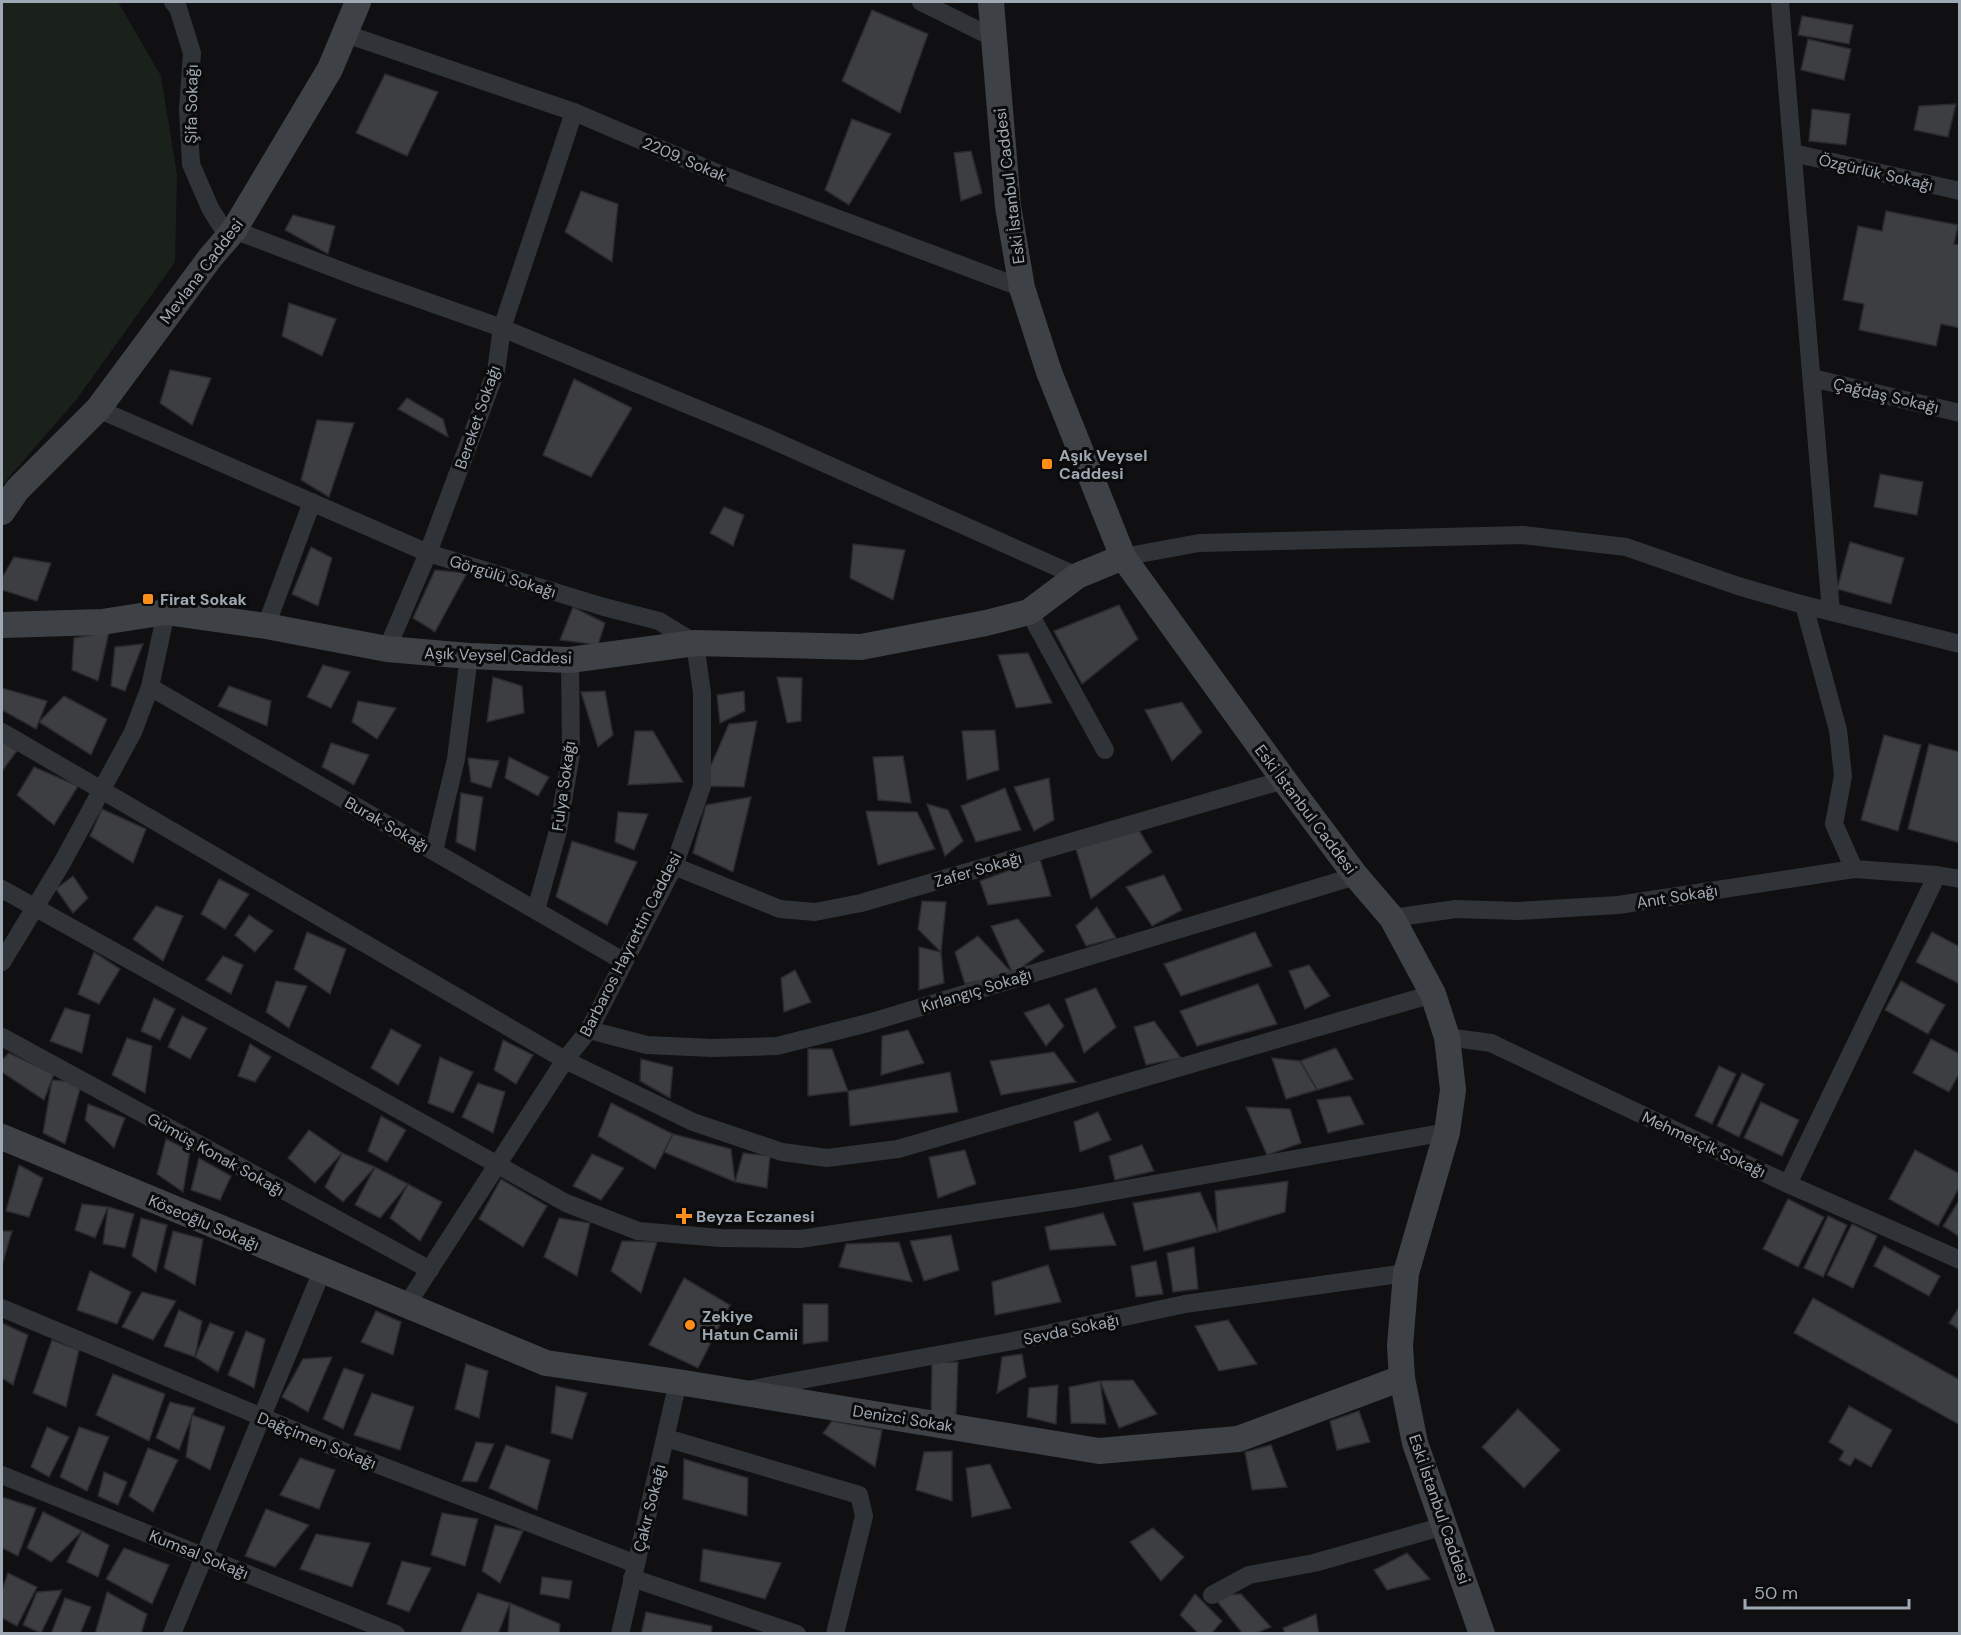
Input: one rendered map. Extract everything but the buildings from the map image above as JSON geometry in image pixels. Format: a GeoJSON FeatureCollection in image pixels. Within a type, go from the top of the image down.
{"type":"FeatureCollection","features":[{"type":"Feature","properties":{"kind":"street","name":"Şifa Sokağı"},"geometry":{"type":"LineString","coordinates":[[172,2],[178,8],[192,53],[188,110],[191,164],[210,208],[231,234]]}},
{"type":"Feature","properties":{"kind":"street","name":"Mevlana Caddesi"},"geometry":{"type":"LineString","coordinates":[[2,512],[17,490],[98,409],[210,258],[231,234],[330,69],[358,2]]}},
{"type":"Feature","properties":{"kind":"street"},"geometry":{"type":"LineString","coordinates":[[921,2],[994,38]]}},
{"type":"Feature","properties":{"kind":"street","name":"Eski İstanbul Caddesi"},"geometry":{"type":"LineString","coordinates":[[991,2],[1008,206],[1022,288],[1048,372],[1123,557],[1284,780],[1356,876],[1392,918],[1433,994],[1447,1037],[1453,1090],[1447,1132],[1406,1273],[1400,1346],[1402,1378],[1415,1443],[1482,1634]]}},
{"type":"Feature","properties":{"kind":"street"},"geometry":{"type":"LineString","coordinates":[[1780,2],[1831,612]]}},
{"type":"Feature","properties":{"kind":"street","name":"2209. Sokak"},"geometry":{"type":"LineString","coordinates":[[346,34],[574,112],[722,175],[1022,288]]}},
{"type":"Feature","properties":{"kind":"street","name":"Bereket Sokağı"},"geometry":{"type":"LineString","coordinates":[[387,649],[428,553],[496,371],[502,327],[574,112]]}},
{"type":"Feature","properties":{"kind":"street","name":"Özgürlük Sokağı"},"geometry":{"type":"LineString","coordinates":[[1793,153],[1959,191]]}},
{"type":"Feature","properties":{"kind":"street"},"geometry":{"type":"LineString","coordinates":[[231,234],[502,327],[761,435],[1077,576]]}},
{"type":"Feature","properties":{"kind":"street","name":"Çağdaş Sokağı"},"geometry":{"type":"LineString","coordinates":[[1812,378],[1959,413]]}},
{"type":"Feature","properties":{"kind":"street","name":"Görgülü Sokağı"},"geometry":{"type":"LineString","coordinates":[[98,409],[428,553],[604,607],[659,621],[696,643]]}},
{"type":"Feature","properties":{"kind":"street"},"geometry":{"type":"LineString","coordinates":[[266,626],[312,502]]}},
{"type":"Feature","properties":{"kind":"street"},"geometry":{"type":"LineString","coordinates":[[1123,557],[1209,542],[1523,535],[1626,547],[1738,586],[1959,644]]}},
{"type":"Feature","properties":{"kind":"street","name":"Aşık Veysel Caddesi"},"geometry":{"type":"LineString","coordinates":[[2,625],[102,622],[166,612],[266,626],[387,649],[469,656],[570,660],[696,643],[861,647],[986,623],[1029,612],[1077,576],[1123,557]]}},
{"type":"Feature","properties":{"kind":"street"},"geometry":{"type":"LineString","coordinates":[[1804,605],[1838,730],[1843,776],[1834,824],[1854,869]]}},
{"type":"Feature","properties":{"kind":"street"},"geometry":{"type":"LineString","coordinates":[[2,962],[62,864],[133,732],[150,687],[166,612]]}},
{"type":"Feature","properties":{"kind":"street"},"geometry":{"type":"LineString","coordinates":[[1029,612],[1105,750]]}},
{"type":"Feature","properties":{"kind":"street","name":"Barbaros Hayrettin Caddesi"},"geometry":{"type":"LineString","coordinates":[[406,1306],[565,1060],[589,1030],[674,866],[702,786],[702,693],[696,643]]}},
{"type":"Feature","properties":{"kind":"street"},"geometry":{"type":"LineString","coordinates":[[434,851],[456,759],[469,656]]}},
{"type":"Feature","properties":{"kind":"street","name":"Fulya Sokağı"},"geometry":{"type":"LineString","coordinates":[[536,910],[558,831],[571,754],[570,660]]}},
{"type":"Feature","properties":{"kind":"street","name":"Burak Sokağı"},"geometry":{"type":"LineString","coordinates":[[150,687],[623,961]]}},
{"type":"Feature","properties":{"kind":"street"},"geometry":{"type":"LineString","coordinates":[[2,732],[565,1060],[693,1122],[782,1152],[827,1158],[898,1149],[1433,994]]}},
{"type":"Feature","properties":{"kind":"street","name":"Zafer Sokağı"},"geometry":{"type":"LineString","coordinates":[[674,866],[780,909],[815,912],[861,903],[1284,780]]}},
{"type":"Feature","properties":{"kind":"street","name":"Anıt Sokağı"},"geometry":{"type":"LineString","coordinates":[[1392,918],[1456,909],[1518,911],[1618,905],[1854,869],[1937,875],[1959,879]]}},
{"type":"Feature","properties":{"kind":"street"},"geometry":{"type":"LineString","coordinates":[[1788,1184],[1937,875]]}},
{"type":"Feature","properties":{"kind":"street","name":"Kırlangıç Sokağı"},"geometry":{"type":"LineString","coordinates":[[589,1030],[646,1046],[712,1048],[777,1046],[868,1023],[1356,876]]}},
{"type":"Feature","properties":{"kind":"street"},"geometry":{"type":"LineString","coordinates":[[2,889],[34,909],[566,1203],[638,1231],[722,1238],[800,1239],[1075,1198],[1447,1132]]}},
{"type":"Feature","properties":{"kind":"street","name":"Gümüş Konak Sokağı"},"geometry":{"type":"LineString","coordinates":[[2,1037],[430,1270]]}},
{"type":"Feature","properties":{"kind":"street","name":"Mehmetçik Sokağı"},"geometry":{"type":"LineString","coordinates":[[1447,1037],[1491,1043],[1788,1184],[1959,1260]]}},
{"type":"Feature","properties":{"kind":"street","name":"Köseoğlu Sokağı"},"geometry":{"type":"LineString","coordinates":[[2,1137],[406,1306]]}},
{"type":"Feature","properties":{"kind":"street"},"geometry":{"type":"LineString","coordinates":[[172,1634],[322,1271]]}},
{"type":"Feature","properties":{"kind":"street","name":"Sevda Sokağı"},"geometry":{"type":"LineString","coordinates":[[738,1392],[1013,1341],[1185,1304],[1406,1273]]}},
{"type":"Feature","properties":{"kind":"street","name":"Denizci Sokak"},"geometry":{"type":"LineString","coordinates":[[406,1306],[546,1363],[1099,1450],[1238,1438],[1402,1378]]}},
{"type":"Feature","properties":{"kind":"street","name":"Dağçimen Sokağı"},"geometry":{"type":"LineString","coordinates":[[2,1308],[634,1571],[797,1634]]}},
{"type":"Feature","properties":{"kind":"street","name":"Çakır Sokağı"},"geometry":{"type":"LineString","coordinates":[[620,1634],[678,1382]]}},
{"type":"Feature","properties":{"kind":"street"},"geometry":{"type":"LineString","coordinates":[[666,1438],[859,1494],[864,1516],[835,1634]]}},
{"type":"Feature","properties":{"kind":"street","name":"Kumsal Sokağı"},"geometry":{"type":"LineString","coordinates":[[2,1475],[396,1634]]}},
{"type":"Feature","properties":{"kind":"street"},"geometry":{"type":"LineString","coordinates":[[1212,1595],[1248,1575],[1314,1563],[1444,1526]]}},
{"type":"Feature","properties":{"kind":"shaded area"},"geometry":{"type":"Polygon","coordinates":[[[2,2],[118,2],[161,76],[177,175],[175,262],[76,400],[2,485],[2,2]]]}},
{"type":"Feature","properties":{"kind":"place","name":"Aşık Veysel Caddesi"},"geometry":{"type":"Point","coordinates":[1047,464]}},
{"type":"Feature","properties":{"kind":"place","name":"Firat Sokak"},"geometry":{"type":"Point","coordinates":[148,599]}},
{"type":"Feature","properties":{"kind":"place","name":"Beyza Eczanesi"},"geometry":{"type":"Point","coordinates":[684,1216]}},
{"type":"Feature","properties":{"kind":"place","name":"Zekiye Hatun Camii"},"geometry":{"type":"Point","coordinates":[690,1325]}}]}
